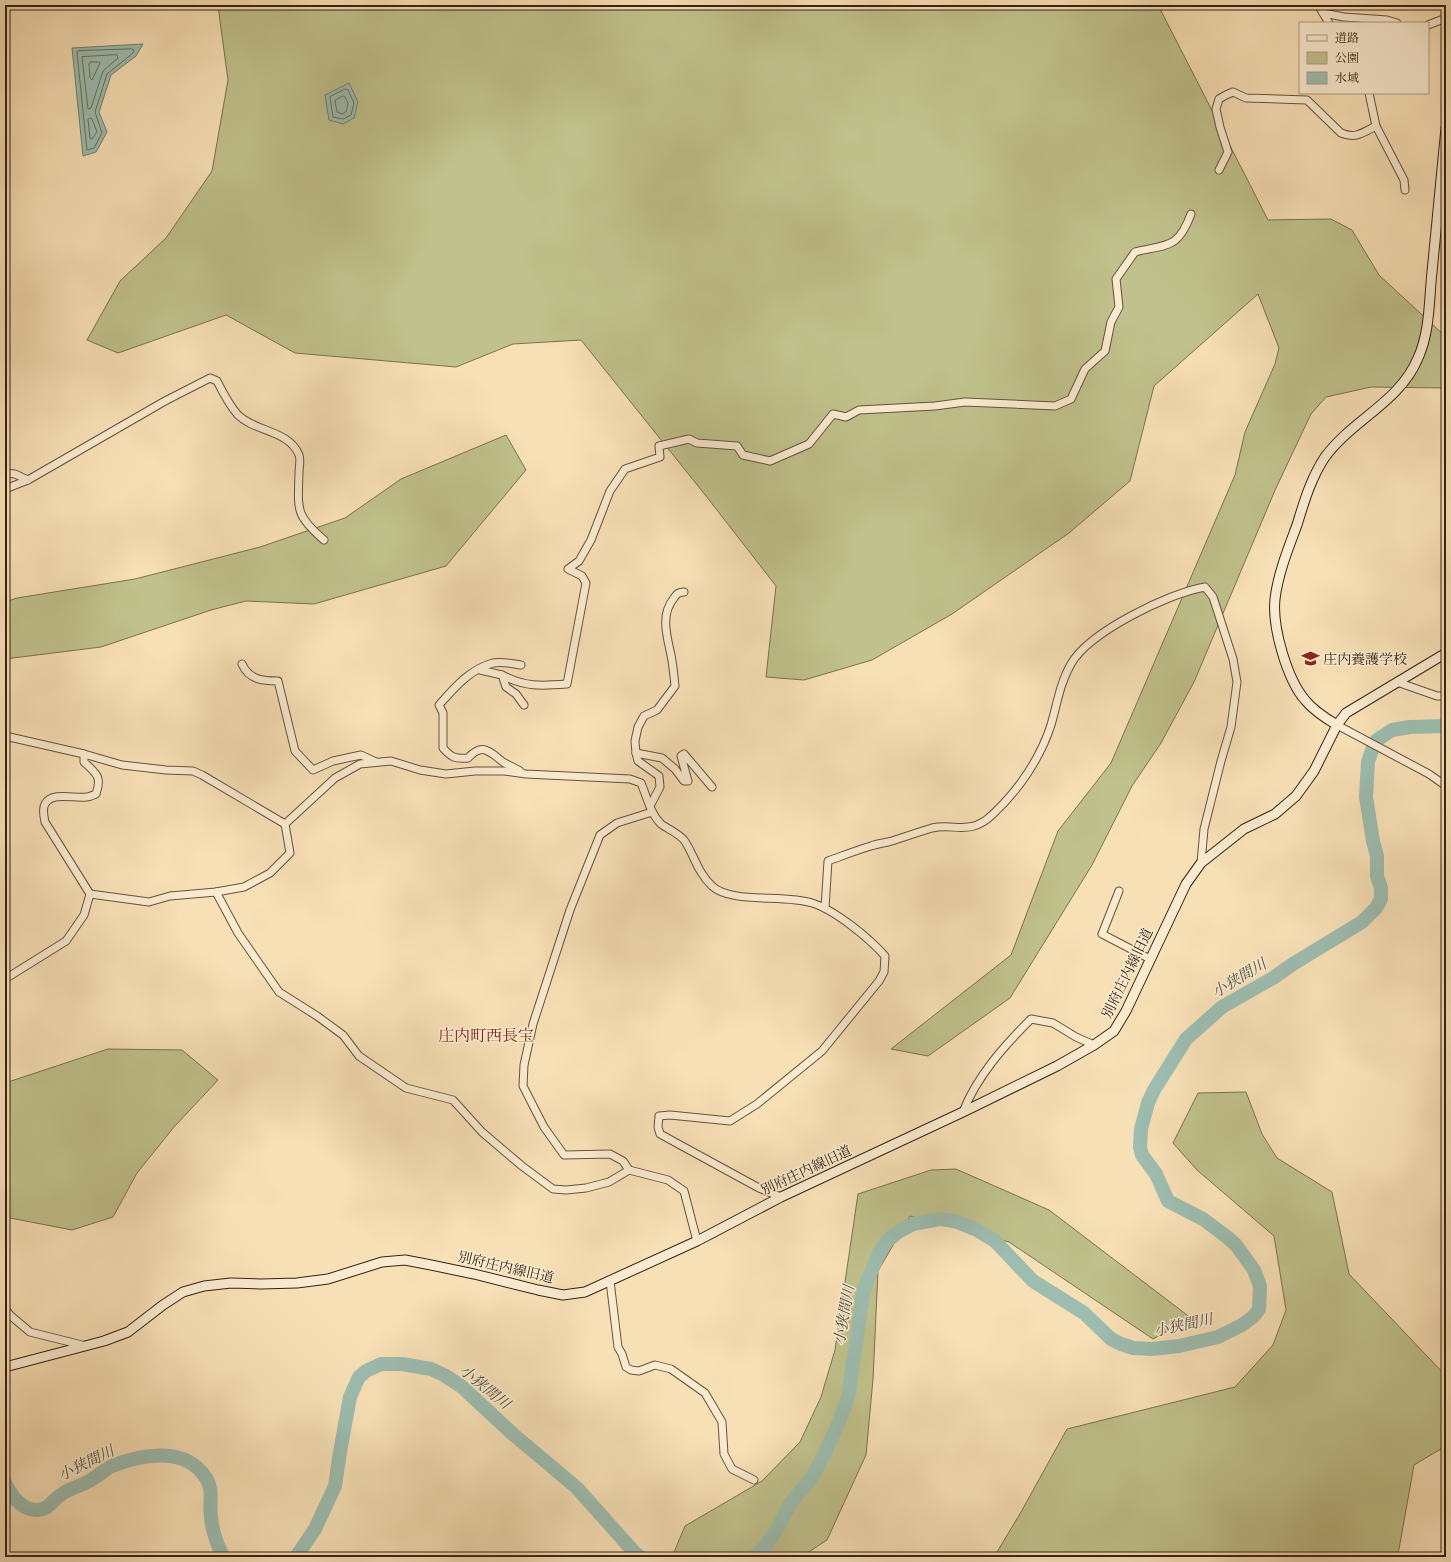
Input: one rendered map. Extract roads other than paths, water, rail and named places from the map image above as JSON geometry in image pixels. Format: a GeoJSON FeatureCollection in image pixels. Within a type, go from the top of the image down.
{"type":"FeatureCollection","features":[{"type":"Feature","properties":{"kind":"street"},"geometry":{"type":"LineString","coordinates":[[1318,5],[1328,22]]}},
{"type":"Feature","properties":{"kind":"street"},"geometry":{"type":"LineString","coordinates":[[1323,13],[1344,17],[1387,20],[1394,22]]}},
{"type":"Feature","properties":{"kind":"street"},"geometry":{"type":"LineString","coordinates":[[1429,25],[1446,18]]}},
{"type":"Feature","properties":{"kind":"street"},"geometry":{"type":"LineString","coordinates":[[1219,170],[1228,152],[1216,109],[1219,99],[1226,94],[1233,92],[1246,98],[1307,100],[1341,133],[1348,135],[1354,136],[1376,126]]}},
{"type":"Feature","properties":{"kind":"street"},"geometry":{"type":"LineString","coordinates":[[1369,94],[1376,126],[1404,180],[1405,190]]}},
{"type":"Feature","properties":{"kind":"street"},"geometry":{"type":"LineString","coordinates":[[1446,128],[1428,316],[1422,349],[1411,372],[1402,384],[1387,400],[1338,442],[1316,472],[1293,536],[1276,591],[1274,609],[1276,631],[1294,681],[1300,694],[1312,708],[1326,719],[1438,780],[1446,786]]}},
{"type":"Feature","properties":{"kind":"street"},"geometry":{"type":"LineString","coordinates":[[480,670],[502,675],[515,682],[530,685],[547,686],[567,684],[586,583],[582,576],[568,569],[579,561],[590,540],[610,491],[625,469],[660,457],[659,446],[689,439],[697,444],[737,446],[743,455],[770,461],[808,444],[833,414],[846,417],[859,410],[935,406],[965,402],[1055,406],[1071,399],[1084,369],[1105,351],[1111,322],[1119,307],[1116,279],[1135,252],[1174,243],[1185,230],[1191,214]]}},
{"type":"Feature","properties":{"kind":"street"},"geometry":{"type":"LineString","coordinates":[[5,488],[28,480],[165,401],[210,378],[217,381],[225,398],[238,416],[284,438],[292,445],[299,456],[298,505],[303,520],[324,540]]}},
{"type":"Feature","properties":{"kind":"street"},"geometry":{"type":"LineString","coordinates":[[5,473],[14,474],[28,480]]}},
{"type":"Feature","properties":{"kind":"street"},"geometry":{"type":"LineString","coordinates":[[826,908],[828,862],[872,845],[892,841],[934,828],[969,828],[982,823],[992,815],[1024,779],[1039,752],[1050,726],[1063,682],[1071,663],[1084,649],[1099,636],[1137,613],[1180,593],[1205,587],[1213,597],[1233,659],[1237,682],[1231,727],[1204,829],[1202,863]]}},
{"type":"Feature","properties":{"kind":"street"},"geometry":{"type":"LineString","coordinates":[[684,592],[681,592],[675,596],[671,601],[666,614],[666,632],[675,686],[657,710],[644,716],[638,727],[635,741],[638,761],[659,776],[660,787],[651,809],[617,822],[600,835],[570,910],[533,1024],[522,1076],[523,1086],[544,1127],[564,1155],[610,1154],[623,1162],[628,1170],[668,1180],[684,1191],[697,1241]]}},
{"type":"Feature","properties":{"kind":"street","name":"別府庄内線旧道"},"geometry":{"type":"LineString","coordinates":[[5,1367],[104,1341],[128,1332],[177,1296],[184,1292],[204,1286],[231,1283],[297,1283],[328,1279],[382,1262],[405,1260],[474,1274],[563,1295],[585,1292],[610,1282],[697,1241],[781,1197],[963,1112],[1057,1066],[1094,1045],[1114,1030],[1126,1011],[1186,884],[1202,863],[1244,829],[1275,814],[1296,796],[1314,771],[1337,725],[1343,716],[1350,710],[1446,654]]}},
{"type":"Feature","properties":{"kind":"street"},"geometry":{"type":"LineString","coordinates":[[521,665],[493,663],[471,673],[439,705],[443,713],[443,748],[450,756],[460,759],[468,758],[473,752],[484,749],[491,752],[503,762],[526,774]]}},
{"type":"Feature","properties":{"kind":"street"},"geometry":{"type":"LineString","coordinates":[[242,664],[246,672],[262,681],[278,681],[295,751],[313,770],[333,761],[361,755],[378,762]]}},
{"type":"Feature","properties":{"kind":"street"},"geometry":{"type":"LineString","coordinates":[[502,675],[506,687],[516,694],[524,705]]}},
{"type":"Feature","properties":{"kind":"street"},"geometry":{"type":"LineString","coordinates":[[1397,682],[1437,696],[1446,696]]}},
{"type":"Feature","properties":{"kind":"street"},"geometry":{"type":"LineString","coordinates":[[5,736],[84,754],[122,765],[166,770],[193,771],[285,824],[290,853],[270,873],[244,887],[216,892],[170,896],[149,902],[90,894]]}},
{"type":"Feature","properties":{"kind":"street"},"geometry":{"type":"LineString","coordinates":[[636,753],[662,758],[675,769],[684,781],[688,781],[681,756],[684,754],[712,787]]}},
{"type":"Feature","properties":{"kind":"street"},"geometry":{"type":"LineString","coordinates":[[5,979],[66,941],[84,915],[90,894],[46,822],[43,811],[45,804],[52,798],[68,796],[86,797],[96,794],[99,784],[95,772],[84,762],[84,754]]}},
{"type":"Feature","properties":{"kind":"street"},"geometry":{"type":"LineString","coordinates":[[285,824],[335,778],[360,764],[391,761],[420,770],[446,774],[475,771],[504,771],[526,774],[630,779],[641,783],[651,809],[661,823],[683,839],[698,870],[712,887],[725,894],[742,897],[778,898],[811,902],[826,908],[872,942],[886,956],[884,972],[873,991],[822,1051],[757,1104],[730,1121],[670,1115],[659,1116],[658,1127],[660,1134],[759,1188],[781,1197]]}},
{"type":"Feature","properties":{"kind":"street"},"geometry":{"type":"LineString","coordinates":[[1119,891],[1102,934],[1150,959]]}},
{"type":"Feature","properties":{"kind":"street"},"geometry":{"type":"LineString","coordinates":[[216,892],[238,933],[279,992],[323,1020],[343,1035],[359,1056],[406,1088],[454,1100],[482,1132],[522,1166],[553,1189],[566,1190],[586,1188],[609,1182],[620,1177],[628,1170]]}},
{"type":"Feature","properties":{"kind":"street"},"geometry":{"type":"LineString","coordinates":[[963,1112],[968,1099],[982,1076],[997,1056],[1031,1019],[1053,1023],[1076,1037],[1094,1045]]}},
{"type":"Feature","properties":{"kind":"street"},"geometry":{"type":"LineString","coordinates":[[610,1282],[618,1347],[626,1367],[631,1370],[639,1371],[655,1365],[670,1369],[705,1393],[722,1422],[724,1454],[732,1469],[754,1480]]}},
{"type":"Feature","properties":{"kind":"street"},"geometry":{"type":"LineString","coordinates":[[5,1309],[30,1332],[86,1346]]}},
{"type":"Feature","properties":{"kind":"water"},"geometry":{"type":"Polygon","coordinates":[[[143,44],[136,56],[111,75],[99,112],[107,132],[96,152],[83,156],[72,48],[143,44]]]}},
{"type":"Feature","properties":{"kind":"water"},"geometry":{"type":"Polygon","coordinates":[[[349,83],[358,102],[354,118],[343,124],[329,120],[325,95],[349,83]]]}},
{"type":"Feature","properties":{"kind":"waterway","name":"小狭間川"},"geometry":{"type":"LineString","coordinates":[[754,1557],[765,1547],[780,1524],[790,1504],[812,1477],[825,1453],[848,1398],[864,1289],[879,1253],[886,1242],[898,1232],[913,1224],[940,1219],[955,1221],[977,1230],[995,1241],[1033,1281],[1084,1313],[1111,1339],[1133,1348],[1152,1349],[1179,1346],[1218,1337],[1242,1325],[1254,1316],[1259,1309],[1260,1286],[1254,1270],[1236,1245],[1227,1237],[1203,1219],[1168,1201],[1156,1174],[1142,1155],[1140,1147],[1141,1129],[1148,1103],[1154,1090],[1186,1039],[1222,1007],[1273,978],[1362,922],[1376,908],[1381,899],[1381,888],[1377,876],[1377,856],[1366,797],[1368,762],[1372,750],[1377,740],[1392,730],[1410,727],[1446,726]]}},
{"type":"Feature","properties":{"kind":"waterway","name":"小狭間川"},"geometry":{"type":"LineString","coordinates":[[296,1557],[315,1529],[335,1486],[350,1397],[359,1377],[366,1371],[381,1364],[402,1364],[431,1369],[461,1386],[514,1435],[577,1488],[640,1557]]}},
{"type":"Feature","properties":{"kind":"waterway","name":"小狭間川"},"geometry":{"type":"LineString","coordinates":[[5,1483],[10,1492],[22,1505],[32,1510],[38,1510],[46,1508],[65,1492],[95,1478],[106,1469],[124,1462],[150,1456],[175,1457],[187,1461],[197,1468],[206,1478],[210,1487],[212,1527],[223,1557]]}},
{"type":"Feature","properties":{"kind":"place","name":"庄内養護学校"},"geometry":{"type":"Point","coordinates":[1310,659]}},
{"type":"Feature","properties":{"kind":"district","name":"庄内町西長宝"},"geometry":{"type":"Point","coordinates":[486,1035]}}]}
